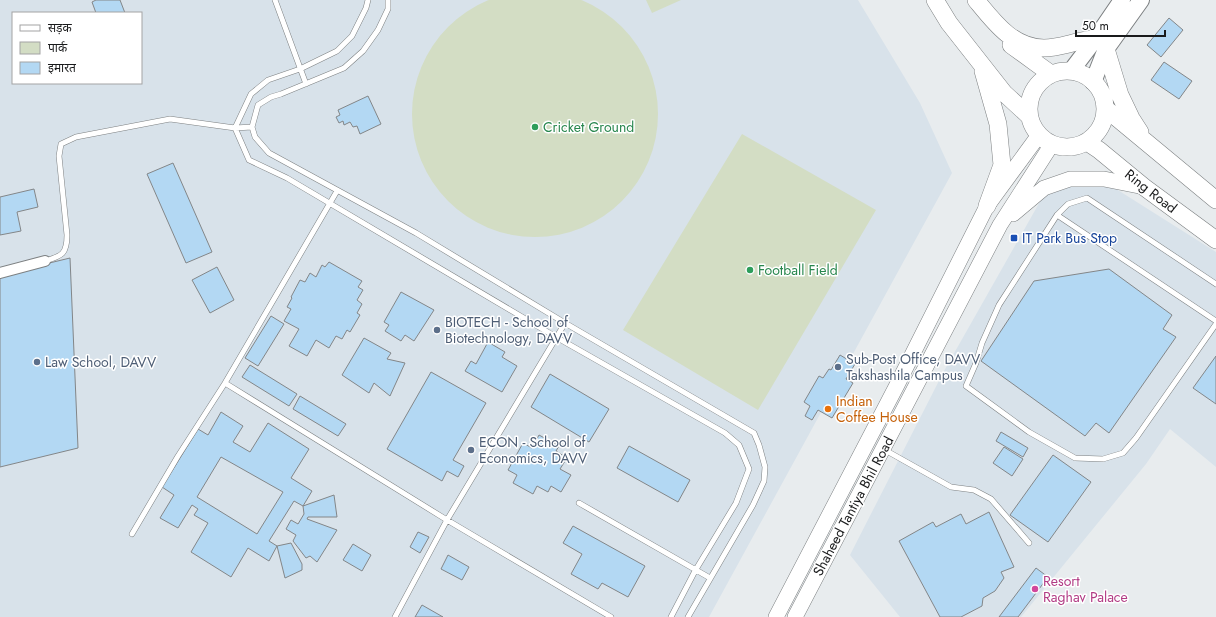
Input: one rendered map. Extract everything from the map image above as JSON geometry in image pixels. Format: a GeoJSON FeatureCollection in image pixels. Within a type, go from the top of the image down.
{"type":"FeatureCollection","features":[{"type":"Feature","properties":{"kind":"highway"},"geometry":{"type":"LineString","coordinates":[[935,0],[949,23],[981,64],[1004,92],[1029,116]]}},
{"type":"Feature","properties":{"kind":"highway"},"geometry":{"type":"LineString","coordinates":[[969,0],[984,19],[1014,48],[1051,74]]}},
{"type":"Feature","properties":{"kind":"highway"},"geometry":{"type":"LineString","coordinates":[[976,0],[1002,30],[1013,39],[1027,46],[1044,48],[1061,46],[1070,43],[1101,44],[1131,118],[1147,144]]}},
{"type":"Feature","properties":{"kind":"highway"},"geometry":{"type":"LineString","coordinates":[[981,64],[998,124],[1002,165],[987,206]]}},
{"type":"Feature","properties":{"kind":"highway"},"geometry":{"type":"LineString","coordinates":[[1061,71],[1071,71],[1081,74],[1093,82],[1102,94],[1105,108],[1104,118],[1100,127],[1087,142],[1070,147],[1061,147],[1045,140],[1031,123],[1028,108],[1033,92],[1040,81],[1051,74],[1061,71]]}},
{"type":"Feature","properties":{"kind":"highway"},"geometry":{"type":"LineString","coordinates":[[1105,108],[1216,200]]}},
{"type":"Feature","properties":{"kind":"highway","name":"Ring Road"},"geometry":{"type":"LineString","coordinates":[[1087,142],[1144,187],[1216,240]]}},
{"type":"Feature","properties":{"kind":"main road"},"geometry":{"type":"LineString","coordinates":[[1093,82],[1101,44],[1122,0]]}},
{"type":"Feature","properties":{"kind":"main road"},"geometry":{"type":"LineString","coordinates":[[1071,71],[1101,44],[1141,0]]}},
{"type":"Feature","properties":{"kind":"main road"},"geometry":{"type":"LineString","coordinates":[[776,617],[897,385],[987,206],[1045,140]]}},
{"type":"Feature","properties":{"kind":"main road","name":"Shaheed Tantiya Bhil Road"},"geometry":{"type":"LineString","coordinates":[[795,617],[1045,140]]}},
{"type":"Feature","properties":{"kind":"main road"},"geometry":{"type":"LineString","coordinates":[[1000,225],[1044,188],[1070,179],[1104,179],[1144,187]]}},
{"type":"Feature","properties":{"kind":"main road"},"geometry":{"type":"LineString","coordinates":[[866,443],[883,449]]}},
{"type":"Feature","properties":{"kind":"street"},"geometry":{"type":"LineString","coordinates":[[0,273],[45,261]]}},
{"type":"Feature","properties":{"kind":"lane"},"geometry":{"type":"LineString","coordinates":[[275,0],[306,84]]}},
{"type":"Feature","properties":{"kind":"lane"},"geometry":{"type":"LineString","coordinates":[[368,0],[366,8],[352,36],[337,51],[300,69],[268,80],[251,94],[235,128],[249,160],[287,178],[556,337],[725,433],[739,444],[749,469],[736,503],[695,571],[671,617]]}},
{"type":"Feature","properties":{"kind":"lane"},"geometry":{"type":"LineString","coordinates":[[388,0],[388,9],[378,30],[363,51],[344,68],[272,97],[258,105],[252,127],[255,137],[269,153],[416,234],[754,433],[765,466],[764,481],[753,505],[688,617]]}},
{"type":"Feature","properties":{"kind":"lane"},"geometry":{"type":"LineString","coordinates":[[45,261],[56,258],[64,253],[67,245],[59,156],[61,144],[76,137],[170,119],[235,128],[252,127]]}},
{"type":"Feature","properties":{"kind":"lane"},"geometry":{"type":"LineString","coordinates":[[132,534],[178,456],[225,383],[337,190]]}},
{"type":"Feature","properties":{"kind":"lane"},"geometry":{"type":"LineString","coordinates":[[1056,215],[1216,322],[1124,453],[1103,459],[1075,458],[1029,432],[966,386],[976,363],[982,343],[1000,305],[1056,215],[1068,204],[1087,198],[1216,284]]}},
{"type":"Feature","properties":{"kind":"lane"},"geometry":{"type":"LineString","coordinates":[[395,617],[447,520],[565,323]]}},
{"type":"Feature","properties":{"kind":"lane"},"geometry":{"type":"LineString","coordinates":[[225,383],[447,520],[611,617]]}},
{"type":"Feature","properties":{"kind":"lane"},"geometry":{"type":"LineString","coordinates":[[883,449],[951,488],[974,490],[990,499],[1030,543]]}},
{"type":"Feature","properties":{"kind":"lane"},"geometry":{"type":"LineString","coordinates":[[579,503],[695,571],[710,578]]}},
{"type":"Feature","properties":{"kind":"shaded area"},"geometry":{"type":"Polygon","coordinates":[[[0,0],[858,0],[920,103],[952,173],[709,617],[0,617],[0,0]]]}},
{"type":"Feature","properties":{"kind":"shaded area"},"geometry":{"type":"Polygon","coordinates":[[[1094,175],[1216,252],[1216,467],[1170,429],[1146,464],[1021,617],[900,617],[850,555],[944,371],[1042,198],[1067,182],[1094,175]]]}},
{"type":"Feature","properties":{"kind":"green space","name":"Cricket Ground"},"geometry":{"type":"Polygon","coordinates":[[[491,-1],[579,-1],[603,12],[622,27],[630,36],[643,56],[653,78],[658,114],[656,138],[653,150],[643,172],[630,192],[613,209],[603,216],[582,228],[559,235],[535,237],[511,235],[488,228],[467,216],[448,201],[433,182],[421,161],[414,138],[412,114],[414,90],[421,67],[427,56],[440,36],[448,27],[467,12],[491,-1]]]}},
{"type":"Feature","properties":{"kind":"green space"},"geometry":{"type":"Polygon","coordinates":[[[646,0],[681,0],[652,13],[646,0]]]}},
{"type":"Feature","properties":{"kind":"green space","name":"Football Field"},"geometry":{"type":"Polygon","coordinates":[[[742,134],[876,210],[758,410],[623,330],[742,134]]]}},
{"type":"Feature","properties":{"kind":"building"},"geometry":{"type":"Polygon","coordinates":[[[96,0],[120,0],[125,12],[96,12],[92,2],[96,0]]]}},
{"type":"Feature","properties":{"kind":"building"},"geometry":{"type":"Polygon","coordinates":[[[1169,18],[1183,30],[1161,57],[1147,45],[1169,18]]]}},
{"type":"Feature","properties":{"kind":"building"},"geometry":{"type":"Polygon","coordinates":[[[1164,62],[1192,81],[1179,99],[1151,80],[1164,62]]]}},
{"type":"Feature","properties":{"kind":"building"},"geometry":{"type":"Polygon","coordinates":[[[368,96],[381,124],[360,134],[357,126],[353,127],[350,122],[344,125],[343,121],[339,123],[336,117],[340,115],[338,110],[368,96]]]}},
{"type":"Feature","properties":{"kind":"building"},"geometry":{"type":"Polygon","coordinates":[[[173,163],[212,252],[186,263],[147,174],[173,163]]]}},
{"type":"Feature","properties":{"kind":"building"},"geometry":{"type":"Polygon","coordinates":[[[34,189],[38,207],[17,212],[21,231],[0,235],[0,197],[34,189]]]}},
{"type":"Feature","properties":{"kind":"building","name":"Law School, DAVV"},"geometry":{"type":"Polygon","coordinates":[[[70,258],[78,448],[0,467],[0,275],[70,258]]]}},
{"type":"Feature","properties":{"kind":"building"},"geometry":{"type":"Polygon","coordinates":[[[329,262],[362,281],[358,287],[363,290],[357,300],[362,304],[357,313],[360,315],[350,332],[347,330],[342,339],[336,336],[329,348],[316,340],[307,356],[289,346],[299,329],[284,321],[291,309],[287,307],[300,280],[305,282],[310,273],[316,277],[322,265],[325,267],[329,262]]]}},
{"type":"Feature","properties":{"kind":"building"},"geometry":{"type":"Polygon","coordinates":[[[217,267],[234,300],[210,313],[192,280],[217,267]]]}},
{"type":"Feature","properties":{"kind":"building"},"geometry":{"type":"Polygon","coordinates":[[[1109,269],[1172,315],[1163,329],[1176,337],[1109,433],[1096,423],[1085,436],[981,361],[1034,281],[1109,269]]]}},
{"type":"Feature","properties":{"kind":"building"},"geometry":{"type":"Polygon","coordinates":[[[401,292],[434,310],[414,341],[405,335],[401,341],[385,331],[389,325],[384,322],[401,292]]]}},
{"type":"Feature","properties":{"kind":"building"},"geometry":{"type":"Polygon","coordinates":[[[271,316],[284,324],[258,366],[245,358],[271,316]]]}},
{"type":"Feature","properties":{"kind":"building"},"geometry":{"type":"Polygon","coordinates":[[[364,338],[391,353],[387,359],[405,363],[390,396],[374,383],[369,393],[342,375],[364,338]]]}},
{"type":"Feature","properties":{"kind":"building"},"geometry":{"type":"Polygon","coordinates":[[[488,342],[505,352],[502,357],[517,366],[502,392],[465,371],[471,361],[476,364],[488,342]]]}},
{"type":"Feature","properties":{"kind":"building"},"geometry":{"type":"Polygon","coordinates":[[[840,355],[855,364],[846,379],[853,383],[832,418],[818,410],[812,420],[805,416],[810,406],[804,402],[819,376],[823,378],[829,369],[831,370],[840,355]]]}},
{"type":"Feature","properties":{"kind":"building"},"geometry":{"type":"Polygon","coordinates":[[[1216,356],[1216,404],[1193,388],[1216,356]]]}},
{"type":"Feature","properties":{"kind":"building"},"geometry":{"type":"Polygon","coordinates":[[[250,365],[297,394],[289,406],[242,377],[250,365]]]}},
{"type":"Feature","properties":{"kind":"building"},"geometry":{"type":"Polygon","coordinates":[[[431,372],[486,403],[453,460],[464,466],[458,477],[447,471],[442,481],[387,449],[431,372]]]}},
{"type":"Feature","properties":{"kind":"building"},"geometry":{"type":"Polygon","coordinates":[[[550,374],[609,409],[589,442],[531,407],[550,374]]]}},
{"type":"Feature","properties":{"kind":"building"},"geometry":{"type":"Polygon","coordinates":[[[300,396],[346,424],[338,436],[293,409],[300,396]]]}},
{"type":"Feature","properties":{"kind":"building"},"geometry":{"type":"Polygon","coordinates":[[[221,412],[243,426],[233,442],[250,452],[268,423],[309,449],[291,478],[312,491],[303,506],[294,501],[269,541],[277,546],[269,561],[248,548],[231,577],[191,552],[208,523],[194,515],[198,509],[192,505],[178,528],[160,518],[174,495],[162,487],[198,429],[208,435],[221,412]],[[221,457],[197,497],[257,534],[283,492],[221,457]]]}},
{"type":"Feature","properties":{"kind":"building"},"geometry":{"type":"Polygon","coordinates":[[[1001,432],[1028,448],[1023,457],[996,441],[1001,432]]]}},
{"type":"Feature","properties":{"kind":"building"},"geometry":{"type":"Polygon","coordinates":[[[539,435],[559,446],[556,451],[567,458],[560,469],[571,475],[561,492],[551,486],[548,492],[537,486],[533,494],[513,483],[517,475],[508,470],[523,443],[532,448],[539,435]]]}},
{"type":"Feature","properties":{"kind":"building"},"geometry":{"type":"Polygon","coordinates":[[[629,446],[690,480],[678,502],[617,468],[629,446]]]}},
{"type":"Feature","properties":{"kind":"building"},"geometry":{"type":"Polygon","coordinates":[[[1004,447],[1023,459],[1012,476],[993,463],[1004,447]]]}},
{"type":"Feature","properties":{"kind":"building"},"geometry":{"type":"Polygon","coordinates":[[[1053,455],[1091,482],[1048,542],[1010,515],[1053,455]]]}},
{"type":"Feature","properties":{"kind":"building"},"geometry":{"type":"Polygon","coordinates":[[[334,495],[337,517],[308,517],[307,519],[337,530],[317,562],[310,556],[306,558],[293,541],[296,535],[286,529],[291,520],[298,524],[304,514],[303,506],[334,495]]]}},
{"type":"Feature","properties":{"kind":"building"},"geometry":{"type":"Polygon","coordinates":[[[989,512],[1014,567],[1001,572],[1004,578],[995,591],[983,598],[982,606],[961,617],[940,617],[899,541],[933,522],[936,527],[961,514],[966,524],[989,512]]]}},
{"type":"Feature","properties":{"kind":"building"},"geometry":{"type":"Polygon","coordinates":[[[573,526],[645,566],[628,597],[602,583],[598,589],[571,574],[582,554],[563,543],[573,526]]]}},
{"type":"Feature","properties":{"kind":"building"},"geometry":{"type":"Polygon","coordinates":[[[418,532],[429,537],[420,553],[410,547],[418,532]]]}},
{"type":"Feature","properties":{"kind":"building"},"geometry":{"type":"Polygon","coordinates":[[[291,543],[302,564],[302,570],[285,578],[277,546],[291,543]]]}},
{"type":"Feature","properties":{"kind":"building"},"geometry":{"type":"Polygon","coordinates":[[[353,544],[371,555],[362,571],[343,560],[353,544]]]}},
{"type":"Feature","properties":{"kind":"building"},"geometry":{"type":"Polygon","coordinates":[[[448,555],[469,567],[462,580],[441,569],[448,555]]]}},
{"type":"Feature","properties":{"kind":"building"},"geometry":{"type":"Polygon","coordinates":[[[1036,568],[1048,577],[1018,617],[999,617],[1036,568]]]}},
{"type":"Feature","properties":{"kind":"building"},"geometry":{"type":"Polygon","coordinates":[[[422,605],[443,617],[415,617],[422,605]]]}},
{"type":"Feature","properties":{"kind":"place","name":"Cricket Ground"},"geometry":{"type":"Point","coordinates":[535,127]}},
{"type":"Feature","properties":{"kind":"place","name":"IT Park Bus Stop"},"geometry":{"type":"Point","coordinates":[1014,238]}},
{"type":"Feature","properties":{"kind":"place","name":"Football Field"},"geometry":{"type":"Point","coordinates":[750,270]}},
{"type":"Feature","properties":{"kind":"place","name":"BIOTECH - School of Biotechnology, DAVV"},"geometry":{"type":"Point","coordinates":[437,330]}},
{"type":"Feature","properties":{"kind":"place","name":"Law School, DAVV"},"geometry":{"type":"Point","coordinates":[37,362]}},
{"type":"Feature","properties":{"kind":"place","name":"Sub-Post Office, DAVV Takshashila Campus"},"geometry":{"type":"Point","coordinates":[838,367]}},
{"type":"Feature","properties":{"kind":"place","name":"Indian Coffee House"},"geometry":{"type":"Point","coordinates":[828,409]}},
{"type":"Feature","properties":{"kind":"place","name":"ECON - School of Economics, DAVV"},"geometry":{"type":"Point","coordinates":[471,450]}},
{"type":"Feature","properties":{"kind":"place","name":"Resort Raghav Palace"},"geometry":{"type":"Point","coordinates":[1035,589]}}]}
